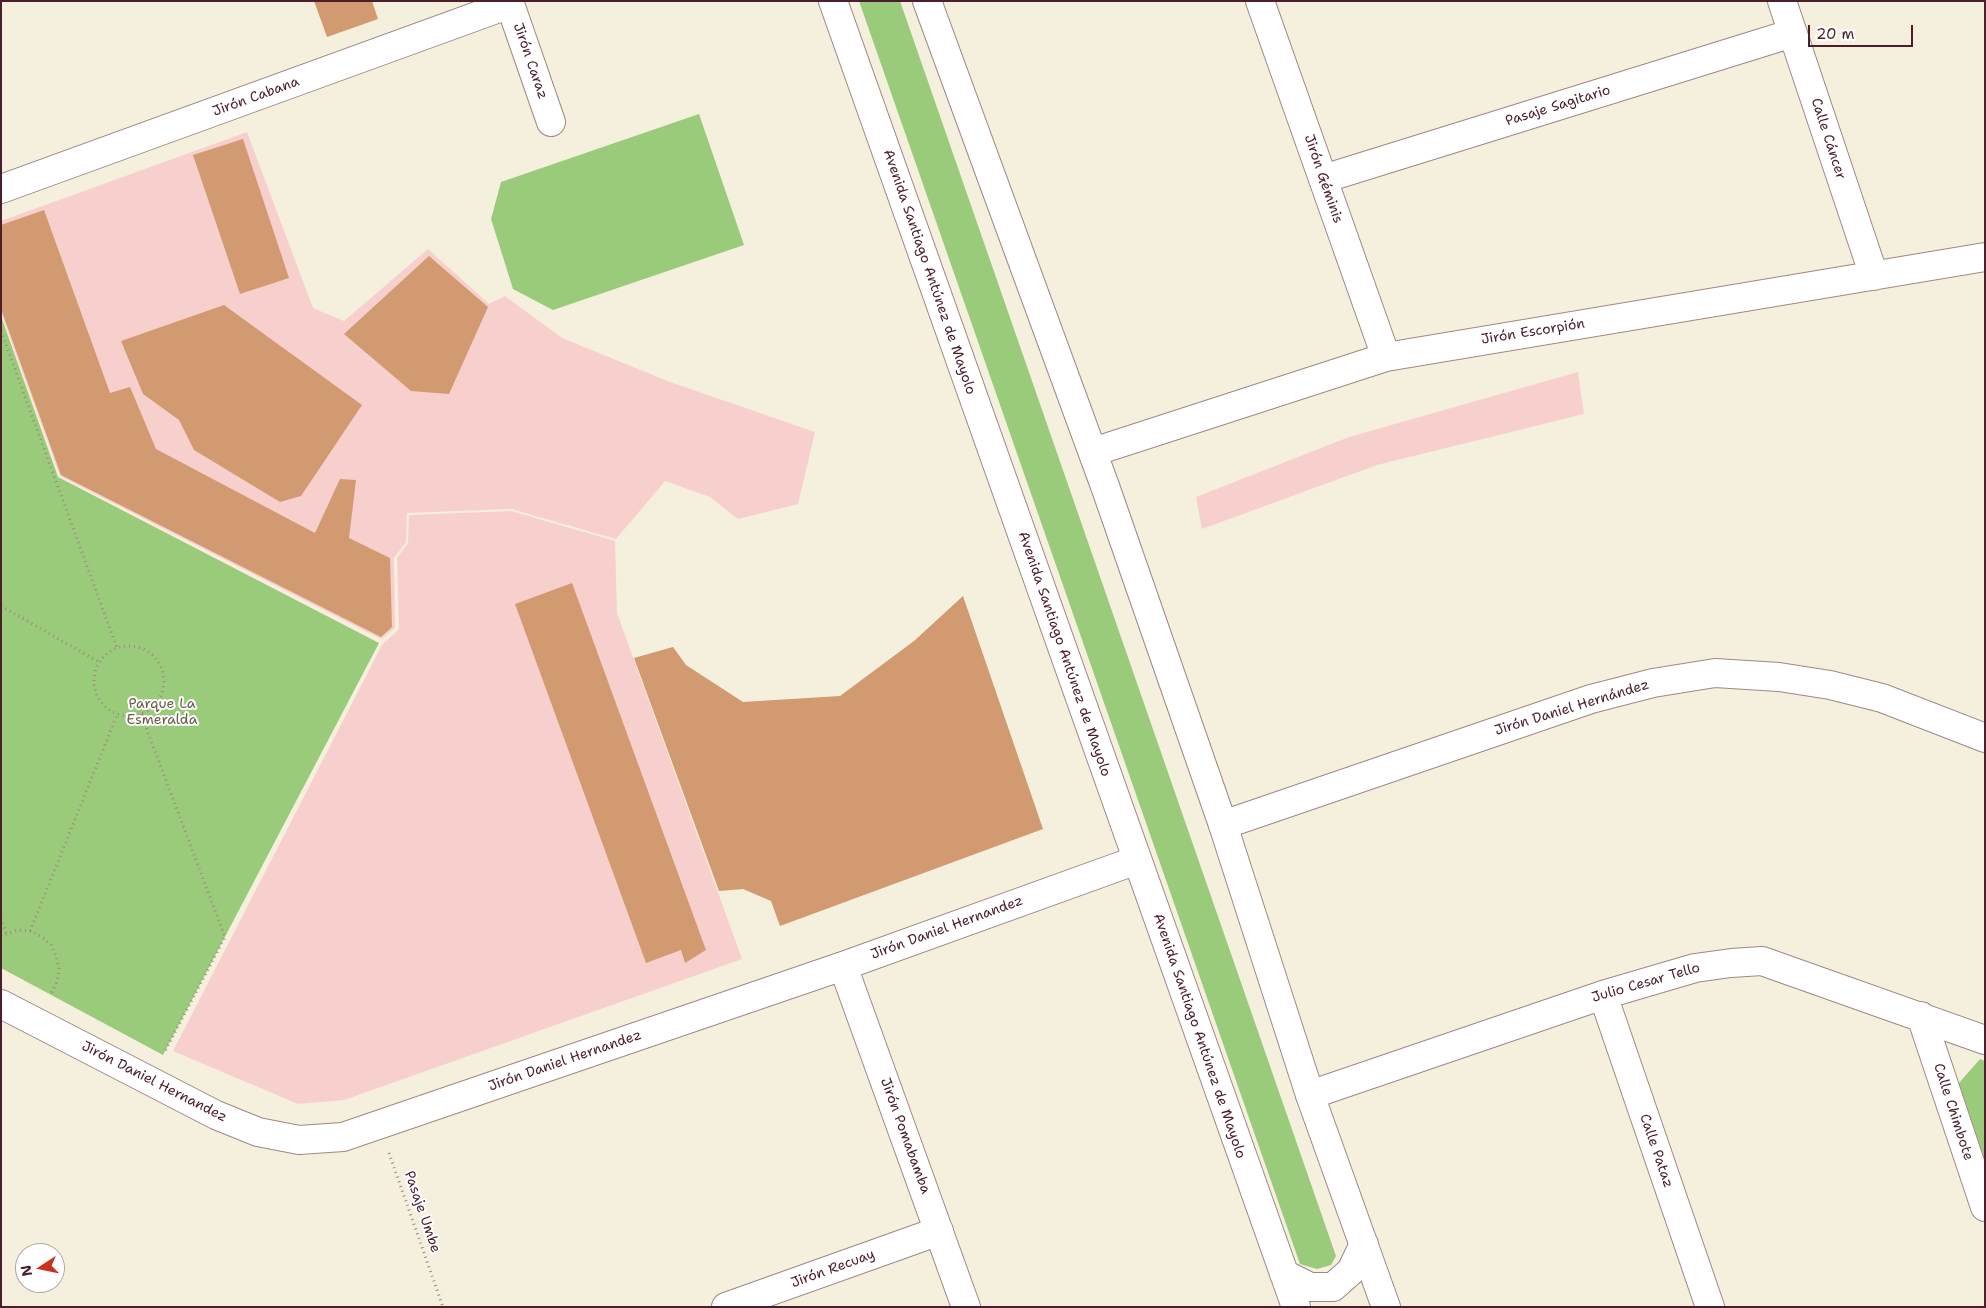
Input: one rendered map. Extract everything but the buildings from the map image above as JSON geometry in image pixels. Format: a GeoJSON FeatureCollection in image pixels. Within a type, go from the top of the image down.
{"type":"FeatureCollection","features":[{"type":"Feature","properties":{"kind":"street","name":"Avenida Santiago Antúnez de Mayolo"},"geometry":{"type":"LineString","coordinates":[[833,1],[1296,1307]]}},
{"type":"Feature","properties":{"kind":"street"},"geometry":{"type":"LineString","coordinates":[[927,1],[1092,452],[1223,825],[1310,1095],[1386,1307]]}},
{"type":"Feature","properties":{"kind":"street","name":"Jirón Géminis"},"geometry":{"type":"LineString","coordinates":[[1260,1],[1386,357]]}},
{"type":"Feature","properties":{"kind":"street","name":"Calle Cáncer"},"geometry":{"type":"LineString","coordinates":[[1782,1],[1874,276]]}},
{"type":"Feature","properties":{"kind":"street","name":"Jirón Caraz"},"geometry":{"type":"LineString","coordinates":[[510,3],[551,122]]}},
{"type":"Feature","properties":{"kind":"street","name":"Jirón Cabana"},"geometry":{"type":"LineString","coordinates":[[1,189],[510,3]]}},
{"type":"Feature","properties":{"kind":"street","name":"Pasaje Sagitario"},"geometry":{"type":"LineString","coordinates":[[1323,179],[1793,33]]}},
{"type":"Feature","properties":{"kind":"street","name":"Jirón Escorpión"},"geometry":{"type":"LineString","coordinates":[[1092,452],[1386,357],[1985,257]]}},
{"type":"Feature","properties":{"kind":"street","name":"Jirón Daniel Hernández"},"geometry":{"type":"LineString","coordinates":[[1223,825],[1591,699],[1653,683],[1715,674],[1779,677],[1830,685],[1882,698],[1985,738]]}},
{"type":"Feature","properties":{"kind":"street","name":"Jirón Daniel Hernandez"},"geometry":{"type":"LineString","coordinates":[[1,1004],[216,1114],[258,1132],[299,1140],[343,1137],[843,966],[1137,860]]}},
{"type":"Feature","properties":{"kind":"street","name":"Julio Cesar Tello"},"geometry":{"type":"LineString","coordinates":[[1310,1095],[1603,995],[1695,968],[1731,962],[1762,961],[1985,1040]]}},
{"type":"Feature","properties":{"kind":"street","name":"Jirón Pomabamba"},"geometry":{"type":"LineString","coordinates":[[843,966],[966,1307]]}},
{"type":"Feature","properties":{"kind":"street","name":"Calle Pataz"},"geometry":{"type":"LineString","coordinates":[[1603,995],[1710,1307]]}},
{"type":"Feature","properties":{"kind":"street","name":"Calle Chimbote"},"geometry":{"type":"LineString","coordinates":[[1921,1016],[1985,1208]]}},
{"type":"Feature","properties":{"kind":"street","name":"Jirón Recuay"},"geometry":{"type":"LineString","coordinates":[[726,1307],[939,1231]]}},
{"type":"Feature","properties":{"kind":"street"},"geometry":{"type":"LineString","coordinates":[[1284,1274],[1310,1287],[1333,1287],[1351,1271],[1364,1244]]}},
{"type":"Feature","properties":{"kind":"street"},"geometry":{"type":"LineString","coordinates":[[1314,1307],[1335,1291],[1359,1291],[1386,1307]]}},
{"type":"Feature","properties":{"kind":"path"},"geometry":{"type":"LineString","coordinates":[[1,331],[117,648]]}},
{"type":"Feature","properties":{"kind":"path"},"geometry":{"type":"LineString","coordinates":[[1,606],[99,662]]}},
{"type":"Feature","properties":{"kind":"path"},"geometry":{"type":"LineString","coordinates":[[129,646],[141,648],[151,654],[159,664],[163,675],[164,687],[160,699],[152,708],[141,714],[130,717],[117,715],[100,702],[96,693],[93,683],[99,662],[106,653],[117,648],[129,646]]}},
{"type":"Feature","properties":{"kind":"path"},"geometry":{"type":"LineString","coordinates":[[141,714],[225,936],[149,1080]]}},
{"type":"Feature","properties":{"kind":"path"},"geometry":{"type":"LineString","coordinates":[[30,932],[117,715]]}},
{"type":"Feature","properties":{"kind":"path"},"geometry":{"type":"LineString","coordinates":[[1,918],[6,933]]}},
{"type":"Feature","properties":{"kind":"path"},"geometry":{"type":"LineString","coordinates":[[1,936],[18,930],[41,936],[51,945],[56,956],[59,968],[56,981]]}},
{"type":"Feature","properties":{"kind":"path","name":"Pasaje Umbe"},"geometry":{"type":"LineString","coordinates":[[379,1124],[443,1307]]}},
{"type":"Feature","properties":{"kind":"shaded area"},"geometry":{"type":"Polygon","coordinates":[[[247,132],[313,308],[344,321],[428,249],[489,304],[505,296],[562,338],[670,382],[815,432],[798,504],[738,519],[710,497],[665,481],[616,539],[511,509],[407,513],[406,542],[394,558],[395,628],[381,639],[60,476],[1,313],[1,221],[247,132]]]}},
{"type":"Feature","properties":{"kind":"shaded area"},"geometry":{"type":"Polygon","coordinates":[[[1578,372],[1584,414],[1377,465],[1202,529],[1196,497],[1349,437],[1578,372]]]}},
{"type":"Feature","properties":{"kind":"shaded area"},"geometry":{"type":"Polygon","coordinates":[[[511,511],[615,541],[617,613],[742,959],[344,1100],[298,1104],[173,1051],[382,645],[399,629],[397,558],[408,543],[409,515],[511,511]]]}},
{"type":"Feature","properties":{"kind":"green space"},"geometry":{"type":"Polygon","coordinates":[[[859,1],[900,1],[1336,1256],[1331,1265],[1317,1269],[1300,1264],[859,1]]]}},
{"type":"Feature","properties":{"kind":"green space"},"geometry":{"type":"Polygon","coordinates":[[[699,114],[744,245],[553,310],[513,289],[491,219],[501,182],[699,114]]]}},
{"type":"Feature","properties":{"kind":"green space","name":"Parque La Esmeralda"},"geometry":{"type":"Polygon","coordinates":[[[1,316],[58,477],[379,643],[163,1055],[1,968],[1,316]]]}},
{"type":"Feature","properties":{"kind":"green space"},"geometry":{"type":"Polygon","coordinates":[[[1980,1059],[1985,1061],[1985,1160],[1959,1083],[1980,1059]]]}}]}
